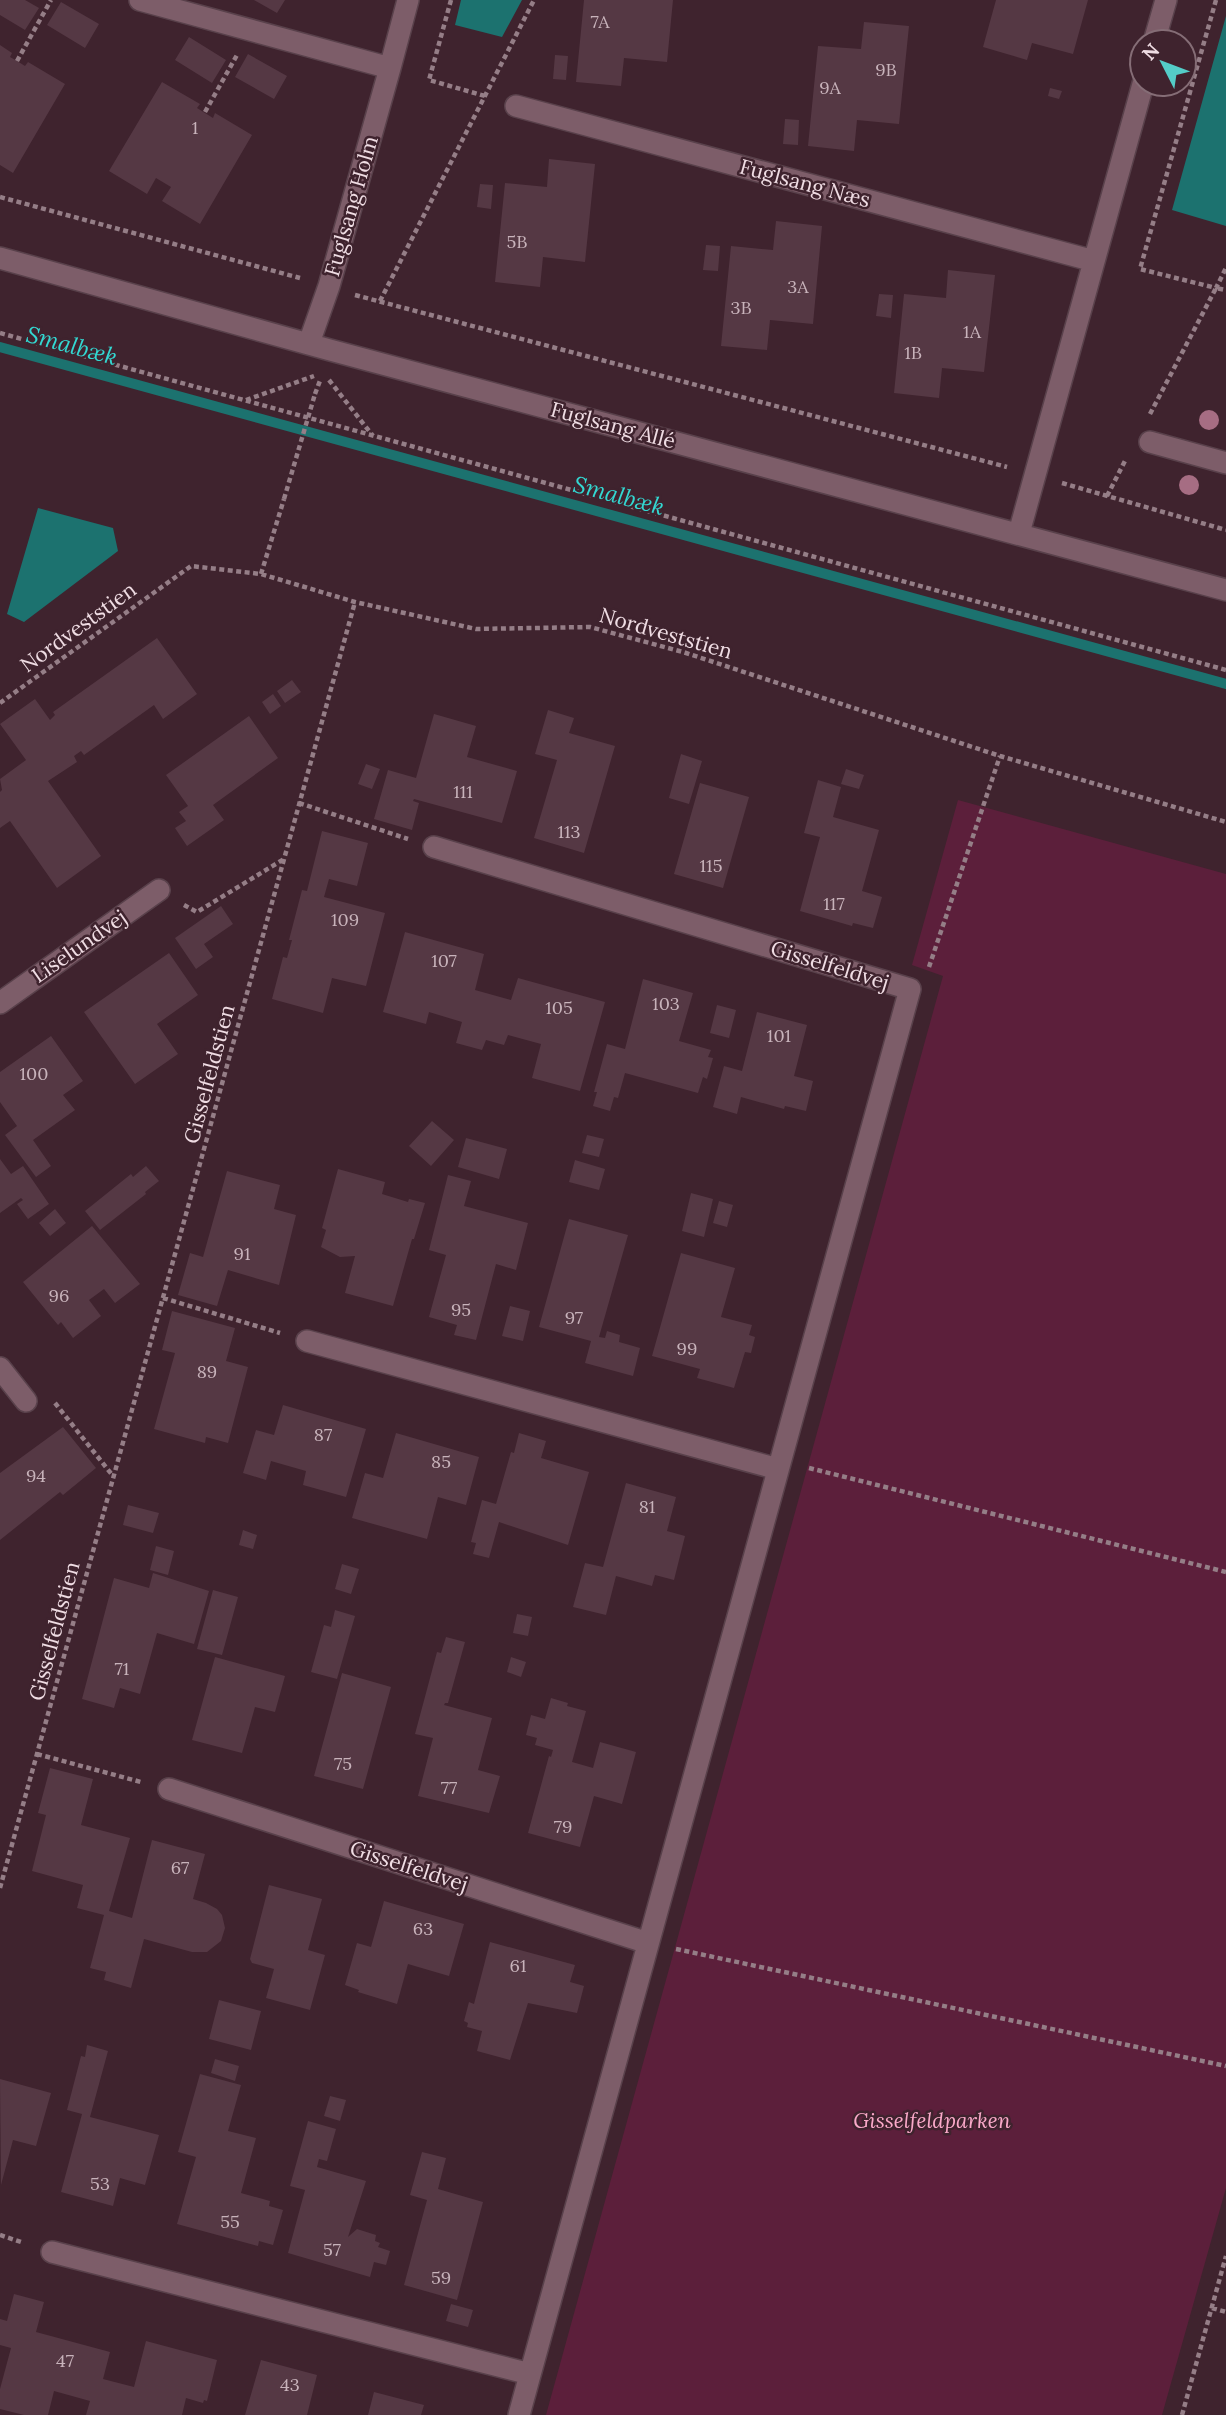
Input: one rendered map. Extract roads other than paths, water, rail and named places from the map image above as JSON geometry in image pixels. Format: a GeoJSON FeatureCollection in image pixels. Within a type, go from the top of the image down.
{"type":"FeatureCollection","features":[{"type":"Feature","properties":{"kind":"street"},"geometry":{"type":"LineString","coordinates":[[140,0],[390,68]]}},
{"type":"Feature","properties":{"kind":"street","name":"Fuglsang Holm"},"geometry":{"type":"LineString","coordinates":[[309,343],[328,286],[408,0]]}},
{"type":"Feature","properties":{"kind":"street"},"geometry":{"type":"LineString","coordinates":[[1158,28],[1166,0]]}},
{"type":"Feature","properties":{"kind":"street"},"geometry":{"type":"LineString","coordinates":[[1019,533],[1139,98]]}},
{"type":"Feature","properties":{"kind":"street","name":"Fuglsang Næs"},"geometry":{"type":"LineString","coordinates":[[516,106],[1094,261]]}},
{"type":"Feature","properties":{"kind":"street","name":"Fuglsang Allé"},"geometry":{"type":"LineString","coordinates":[[0,258],[1226,590]]}},
{"type":"Feature","properties":{"kind":"street"},"geometry":{"type":"LineString","coordinates":[[1148,431],[1226,463]]}},
{"type":"Feature","properties":{"kind":"street","name":"Gisselfeldvej"},"geometry":{"type":"LineString","coordinates":[[434,847],[910,989],[519,2415]]}},
{"type":"Feature","properties":{"kind":"street","name":"Liselundvej"},"geometry":{"type":"LineString","coordinates":[[0,1003],[159,890]]}},
{"type":"Feature","properties":{"kind":"street"},"geometry":{"type":"LineString","coordinates":[[307,1341],[779,1465]]}},
{"type":"Feature","properties":{"kind":"street"},"geometry":{"type":"LineString","coordinates":[[0,1368],[26,1401]]}},
{"type":"Feature","properties":{"kind":"street","name":"Gisselfeldvej"},"geometry":{"type":"LineString","coordinates":[[169,1789],[648,1943]]}},
{"type":"Feature","properties":{"kind":"street"},"geometry":{"type":"LineString","coordinates":[[52,2252],[530,2374]]}},
{"type":"Feature","properties":{"kind":"water"},"geometry":{"type":"Polygon","coordinates":[[[461,0],[522,0],[502,37],[455,25],[461,0]]]}},
{"type":"Feature","properties":{"kind":"water"},"geometry":{"type":"Polygon","coordinates":[[[1226,16],[1226,226],[1172,210],[1226,16]]]}},
{"type":"Feature","properties":{"kind":"water"},"geometry":{"type":"Polygon","coordinates":[[[38,508],[113,528],[118,551],[24,622],[7,614],[38,508]]]}},
{"type":"Feature","properties":{"kind":"waterway","name":"Smalbæk"},"geometry":{"type":"LineString","coordinates":[[0,347],[1226,684]]}},
{"type":"Feature","properties":{"kind":"park label","name":"Gisselfeldparken"},"geometry":{"type":"Point","coordinates":[932,2120]}}]}
